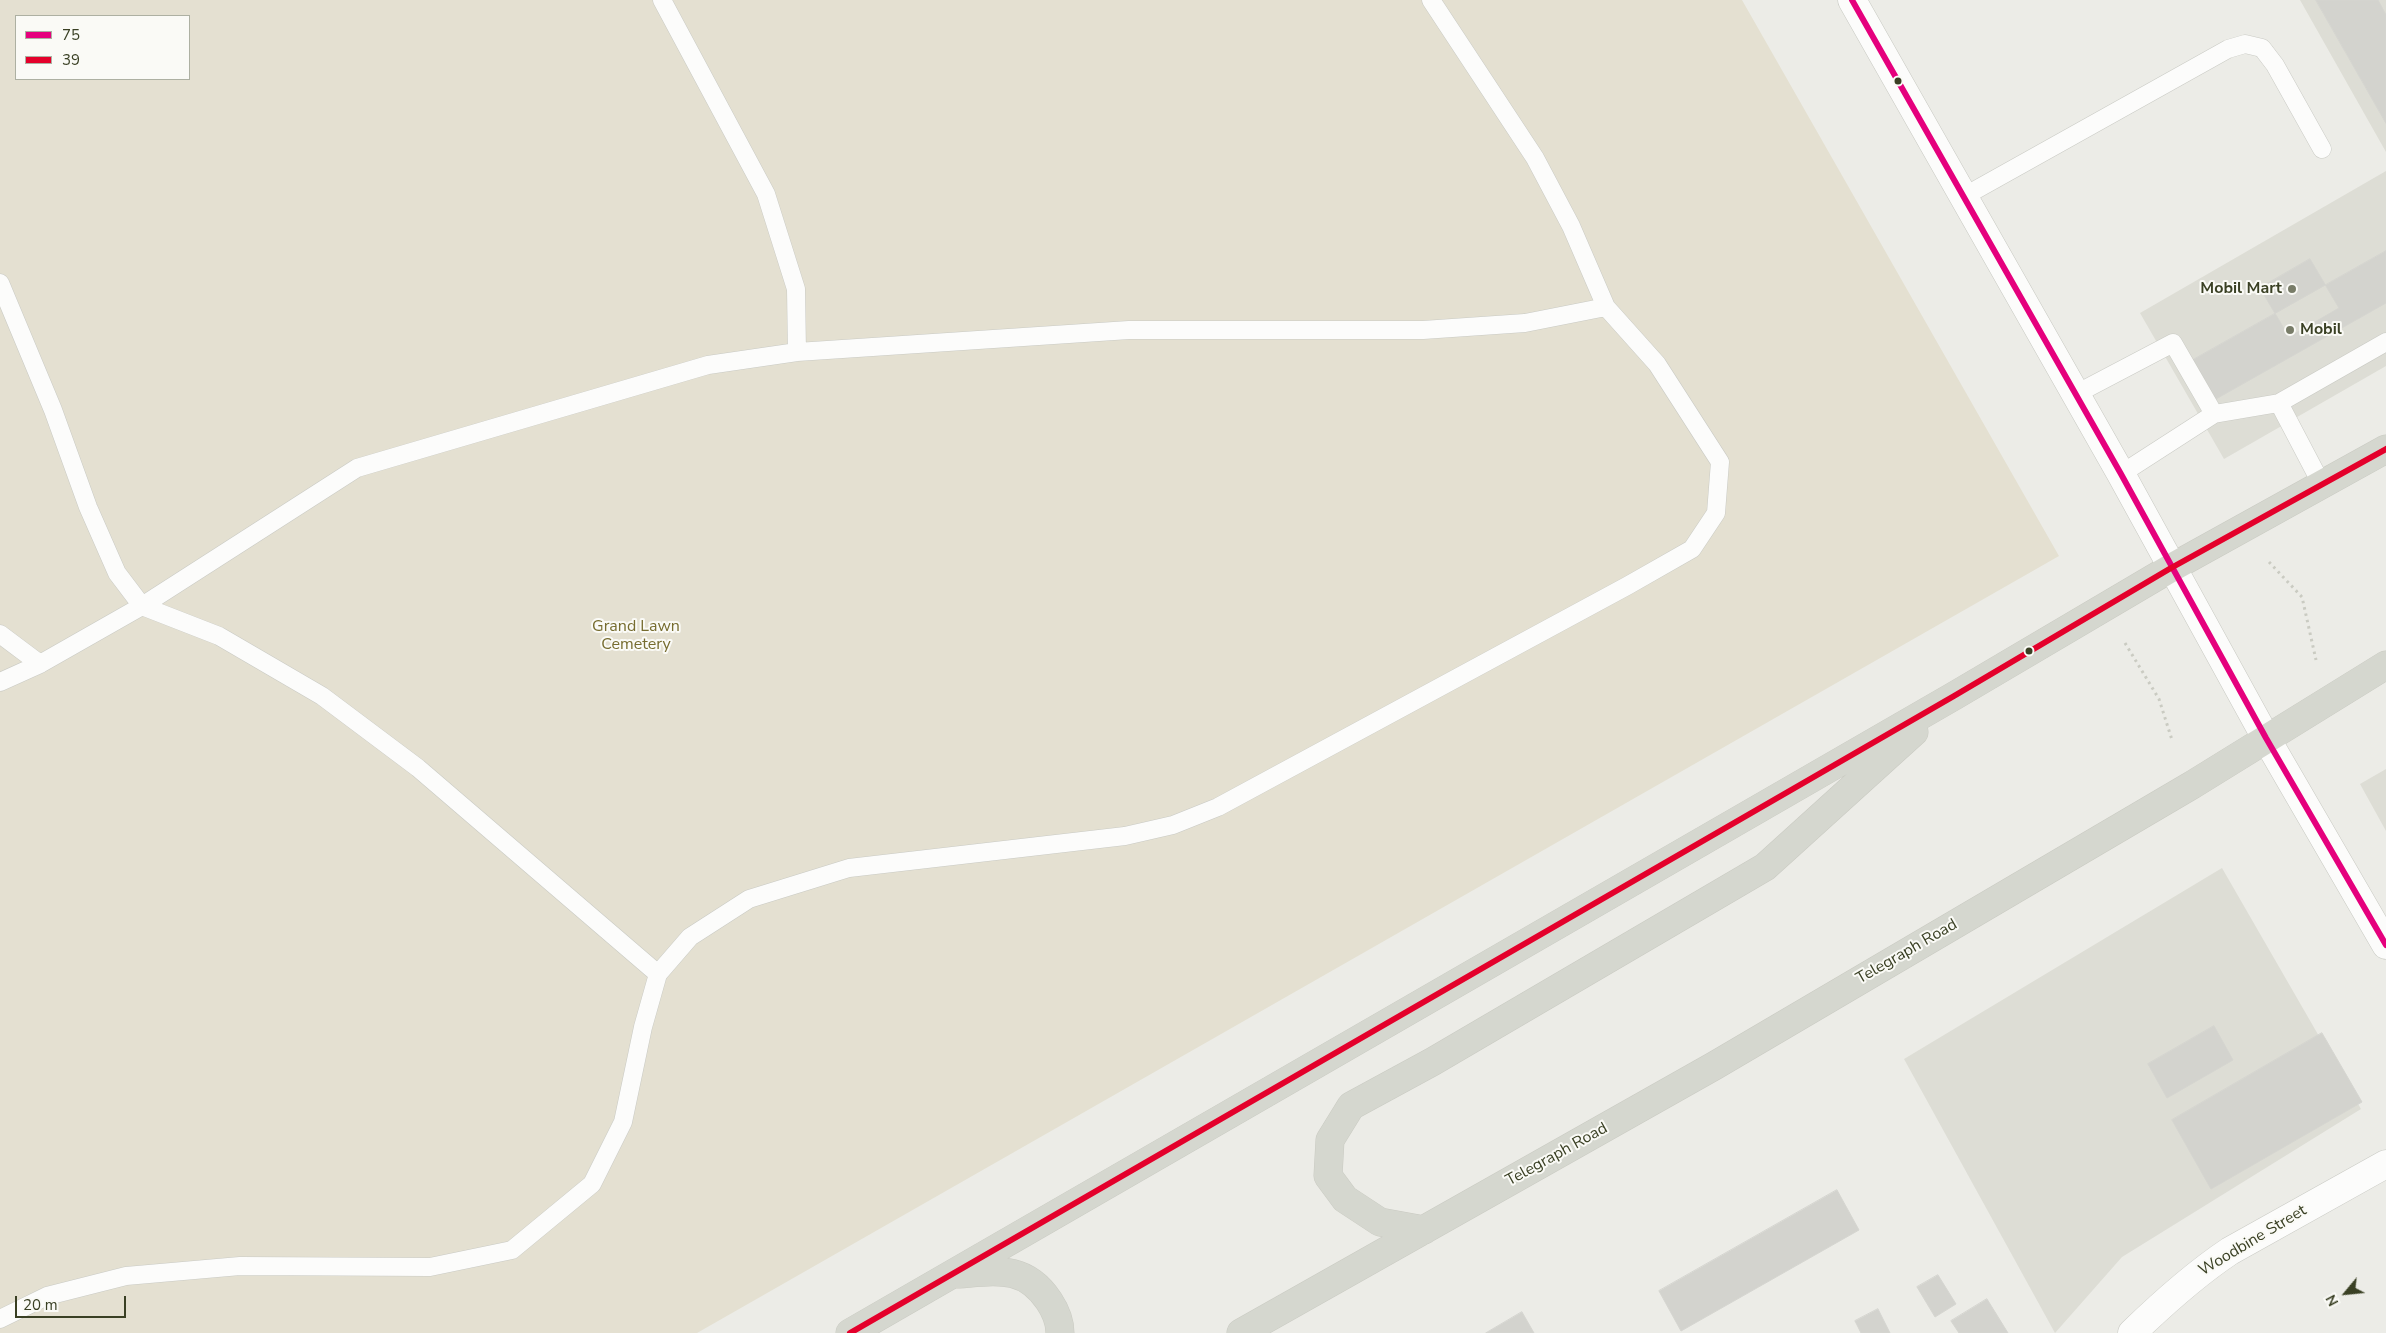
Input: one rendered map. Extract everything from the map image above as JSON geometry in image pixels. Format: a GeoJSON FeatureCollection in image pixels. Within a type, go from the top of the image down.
{"type":"FeatureCollection","features":[{"type":"Feature","properties":{"kind":"main road"},"geometry":{"type":"LineString","coordinates":[[1852,0],[2121,474],[2266,738],[2386,945]]}},
{"type":"Feature","properties":{"kind":"main road"},"geometry":{"type":"LineString","coordinates":[[850,1333],[1954,696],[2171,568],[2386,449]]}},
{"type":"Feature","properties":{"kind":"main road","name":"Telegraph Road"},"geometry":{"type":"LineString","coordinates":[[1241,1333],[1714,1066],[2192,786],[2266,738],[2386,665]]}},
{"type":"Feature","properties":{"kind":"main road"},"geometry":{"type":"LineString","coordinates":[[1424,1230],[1380,1222],[1345,1199],[1328,1176],[1330,1140],[1351,1106],[1432,1062],[1765,867],[1954,696]]}},
{"type":"Feature","properties":{"kind":"main road","name":"Woodbine Street"},"geometry":{"type":"LineString","coordinates":[[2132,1333],[2171,1295],[2214,1262],[2386,1164]]}},
{"type":"Feature","properties":{"kind":"main road"},"geometry":{"type":"LineString","coordinates":[[952,1275],[1001,1271],[1024,1276],[1039,1286],[1050,1303],[1060,1325],[1060,1333]]}},
{"type":"Feature","properties":{"kind":"lane"},"geometry":{"type":"LineString","coordinates":[[662,0],[766,194],[796,289],[797,352]]}},
{"type":"Feature","properties":{"kind":"lane"},"geometry":{"type":"LineString","coordinates":[[0,1319],[47,1296],[126,1276],[240,1266],[430,1267],[512,1250],[592,1184],[623,1122],[643,1027],[658,974],[690,937],[749,899],[849,868],[1125,836],[1173,825],[1218,807],[1627,586],[1692,548],[1716,513],[1720,462],[1657,364],[1606,307],[1571,226],[1535,158],[1431,0]]}},
{"type":"Feature","properties":{"kind":"lane"},"geometry":{"type":"LineString","coordinates":[[1963,196],[2228,49],[2245,44],[2262,48],[2322,148]]}},
{"type":"Feature","properties":{"kind":"lane"},"geometry":{"type":"LineString","coordinates":[[0,283],[53,410],[88,507],[118,573],[142,606],[219,636],[322,696],[418,768],[658,974]]}},
{"type":"Feature","properties":{"kind":"lane"},"geometry":{"type":"LineString","coordinates":[[0,682],[40,664],[142,606],[357,468],[708,365],[797,352],[1129,330],[1423,330],[1525,323],[1606,307]]}},
{"type":"Feature","properties":{"kind":"lane"},"geometry":{"type":"LineString","coordinates":[[2121,474],[2214,414],[2279,403],[2386,342]]}},
{"type":"Feature","properties":{"kind":"lane"},"geometry":{"type":"LineString","coordinates":[[2076,394],[2173,343],[2214,414]]}},
{"type":"Feature","properties":{"kind":"lane"},"geometry":{"type":"LineString","coordinates":[[2279,403],[2322,485]]}},
{"type":"Feature","properties":{"kind":"lane"},"geometry":{"type":"LineString","coordinates":[[0,634],[40,664]]}},
{"type":"Feature","properties":{"kind":"path"},"geometry":{"type":"LineString","coordinates":[[2269,562],[2302,597],[2316,660]]}},
{"type":"Feature","properties":{"kind":"path"},"geometry":{"type":"LineString","coordinates":[[2125,643],[2159,699],[2172,740]]}},
{"type":"Feature","properties":{"kind":"shaded area"},"geometry":{"type":"Polygon","coordinates":[[[2300,0],[2386,0],[2386,152],[2300,0]]]}},
{"type":"Feature","properties":{"kind":"shaded area"},"geometry":{"type":"Polygon","coordinates":[[[2386,171],[2386,366],[2224,459],[2140,313],[2386,171]]]}},
{"type":"Feature","properties":{"kind":"shaded area"},"geometry":{"type":"Polygon","coordinates":[[[2386,769],[2386,831],[2360,784],[2386,769]]]}},
{"type":"Feature","properties":{"kind":"shaded area"},"geometry":{"type":"Polygon","coordinates":[[[2222,868],[2361,1109],[2122,1257],[2055,1333],[1904,1059],[2222,868]]]}},
{"type":"Feature","properties":{"kind":"green space","name":"Grand Lawn Cemetery"},"geometry":{"type":"Polygon","coordinates":[[[0,0],[1742,0],[2059,556],[697,1333],[0,1333],[0,0]]]}},
{"type":"Feature","properties":{"kind":"building"},"geometry":{"type":"Polygon","coordinates":[[[2316,0],[2378,0],[2386,15],[2386,123],[2316,0]]]}},
{"type":"Feature","properties":{"kind":"building"},"geometry":{"type":"Polygon","coordinates":[[[2386,251],[2386,303],[2216,399],[2193,360],[2386,251]]]}},
{"type":"Feature","properties":{"kind":"building"},"geometry":{"type":"Polygon","coordinates":[[[2310,259],[2339,308],[2289,337],[2260,288],[2310,259]]]}},
{"type":"Feature","properties":{"kind":"building"},"geometry":{"type":"Polygon","coordinates":[[[2214,1026],[2233,1060],[2167,1098],[2148,1064],[2214,1026]]]}},
{"type":"Feature","properties":{"kind":"building"},"geometry":{"type":"Polygon","coordinates":[[[2322,1033],[2362,1102],[2211,1189],[2172,1120],[2322,1033]]]}},
{"type":"Feature","properties":{"kind":"building"},"geometry":{"type":"Polygon","coordinates":[[[1837,1190],[1859,1230],[1681,1331],[1659,1291],[1837,1190]]]}},
{"type":"Feature","properties":{"kind":"building"},"geometry":{"type":"Polygon","coordinates":[[[1938,1275],[1956,1304],[1935,1317],[1917,1287],[1938,1275]]]}},
{"type":"Feature","properties":{"kind":"building"},"geometry":{"type":"Polygon","coordinates":[[[1987,1299],[2008,1333],[1959,1333],[1951,1321],[1987,1299]]]}},
{"type":"Feature","properties":{"kind":"building"},"geometry":{"type":"Polygon","coordinates":[[[1878,1309],[1890,1333],[1861,1333],[1855,1321],[1878,1309]]]}},
{"type":"Feature","properties":{"kind":"building"},"geometry":{"type":"Polygon","coordinates":[[[1522,1312],[1534,1333],[1486,1333],[1522,1312]]]}},
{"type":"Feature","properties":{"kind":"transit line","name":"75"},"geometry":{"type":"LineString","coordinates":[[1852,0],[2121,474],[2266,738],[2386,945]]}},
{"type":"Feature","properties":{"kind":"transit line","name":"39"},"geometry":{"type":"LineString","coordinates":[[850,1333],[1954,696],[2171,568],[2386,449]]}},
{"type":"Feature","properties":{"kind":"place","name":"Mobil Mart"},"geometry":{"type":"Point","coordinates":[2292,289]}},
{"type":"Feature","properties":{"kind":"place","name":"Mobil"},"geometry":{"type":"Point","coordinates":[2290,330]}}]}
